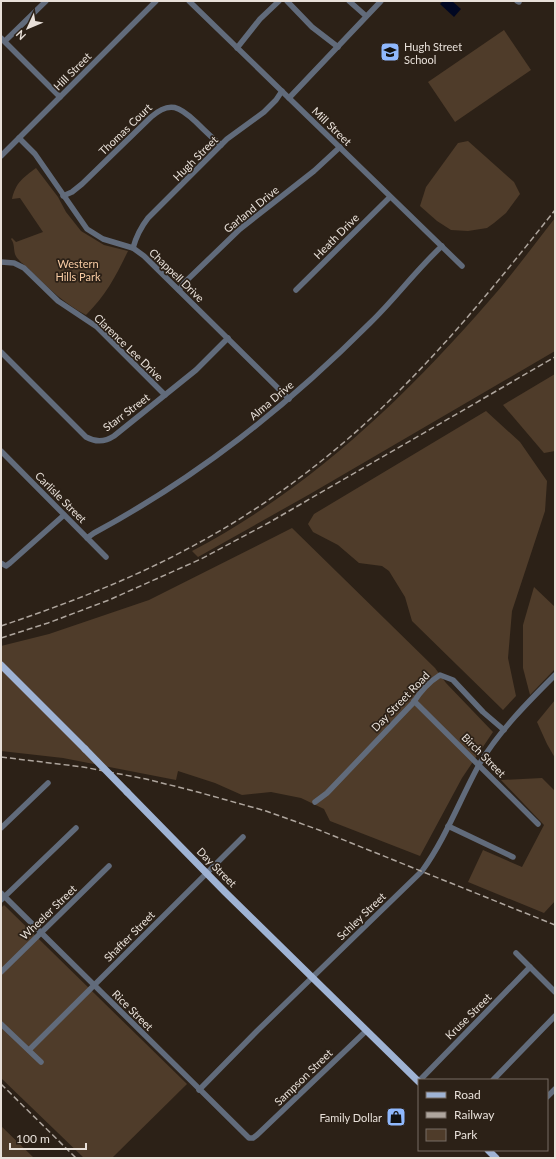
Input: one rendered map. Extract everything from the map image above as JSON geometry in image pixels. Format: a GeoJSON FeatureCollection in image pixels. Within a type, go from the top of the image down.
{"type":"FeatureCollection","features":[{"type":"Feature","properties":{"kind":"main road","name":"Day Street"},"geometry":{"type":"LineString","coordinates":[[1,665],[206,873],[366,1031],[418,1080]]}},
{"type":"Feature","properties":{"kind":"street"},"geometry":{"type":"LineString","coordinates":[[46,1],[3,41],[60,97]]}},
{"type":"Feature","properties":{"kind":"street","name":"Hill Street"},"geometry":{"type":"LineString","coordinates":[[1,156],[156,1]]}},
{"type":"Feature","properties":{"kind":"street","name":"Mill Street"},"geometry":{"type":"LineString","coordinates":[[189,1],[462,266]]}},
{"type":"Feature","properties":{"kind":"street"},"geometry":{"type":"LineString","coordinates":[[237,48],[260,19],[279,1]]}},
{"type":"Feature","properties":{"kind":"street"},"geometry":{"type":"LineString","coordinates":[[287,1],[312,27],[338,47]]}},
{"type":"Feature","properties":{"kind":"street"},"geometry":{"type":"LineString","coordinates":[[349,1],[366,16]]}},
{"type":"Feature","properties":{"kind":"street"},"geometry":{"type":"LineString","coordinates":[[289,98],[381,1]]}},
{"type":"Feature","properties":{"kind":"street","name":"Hugh Street"},"geometry":{"type":"LineString","coordinates":[[133,248],[142,226],[148,218],[221,145],[264,112],[276,100],[282,91]]}},
{"type":"Feature","properties":{"kind":"street","name":"Thomas Court"},"geometry":{"type":"LineString","coordinates":[[63,196],[72,192],[82,184],[151,116],[165,107],[174,107],[183,110],[221,145]]}},
{"type":"Feature","properties":{"kind":"street","name":"Chappell Drive"},"geometry":{"type":"LineString","coordinates":[[19,138],[35,154],[82,224],[91,233],[103,239],[133,248],[144,256],[289,399]]}},
{"type":"Feature","properties":{"kind":"street","name":"Garland Drive"},"geometry":{"type":"LineString","coordinates":[[179,290],[184,283],[240,229],[314,171],[340,147]]}},
{"type":"Feature","properties":{"kind":"street","name":"Heath Drive"},"geometry":{"type":"LineString","coordinates":[[296,290],[390,197]]}},
{"type":"Feature","properties":{"kind":"street","name":"Alma Drive"},"geometry":{"type":"LineString","coordinates":[[87,538],[150,502],[198,471],[289,399],[372,322],[442,246]]}},
{"type":"Feature","properties":{"kind":"street","name":"Clarence Lee Drive"},"geometry":{"type":"LineString","coordinates":[[1,262],[14,262],[24,268],[58,301],[97,327],[165,395]]}},
{"type":"Feature","properties":{"kind":"street","name":"Starr Street"},"geometry":{"type":"LineString","coordinates":[[1,352],[86,437],[101,441],[111,438],[196,370],[228,338]]}},
{"type":"Feature","properties":{"kind":"street","name":"Carlisle Street"},"geometry":{"type":"LineString","coordinates":[[1,451],[106,557]]}},
{"type":"Feature","properties":{"kind":"street"},"geometry":{"type":"LineString","coordinates":[[3,564],[16,558],[64,515]]}},
{"type":"Feature","properties":{"kind":"street","name":"Day Street Road"},"geometry":{"type":"LineString","coordinates":[[315,802],[326,793],[414,701],[432,680],[440,675],[453,680],[483,712],[504,731]]}},
{"type":"Feature","properties":{"kind":"street"},"geometry":{"type":"LineString","coordinates":[[504,731],[519,712],[555,675]]}},
{"type":"Feature","properties":{"kind":"street","name":"Birch Street"},"geometry":{"type":"LineString","coordinates":[[414,701],[480,764],[538,824]]}},
{"type":"Feature","properties":{"kind":"street","name":"Schley Street"},"geometry":{"type":"LineString","coordinates":[[199,1090],[312,977],[422,871],[434,853],[480,764],[504,731]]}},
{"type":"Feature","properties":{"kind":"street"},"geometry":{"type":"LineString","coordinates":[[1,828],[48,783]]}},
{"type":"Feature","properties":{"kind":"street"},"geometry":{"type":"LineString","coordinates":[[448,826],[513,856]]}},
{"type":"Feature","properties":{"kind":"street"},"geometry":{"type":"LineString","coordinates":[[2,897],[76,828]]}},
{"type":"Feature","properties":{"kind":"street","name":"Shafter Street"},"geometry":{"type":"LineString","coordinates":[[29,1050],[243,837]]}},
{"type":"Feature","properties":{"kind":"street","name":"Wheeler Street"},"geometry":{"type":"LineString","coordinates":[[1,972],[109,866]]}},
{"type":"Feature","properties":{"kind":"street","name":"Rice Street"},"geometry":{"type":"LineString","coordinates":[[2,897],[245,1135],[249,1138],[253,1138]]}},
{"type":"Feature","properties":{"kind":"street"},"geometry":{"type":"LineString","coordinates":[[516,954],[555,992]]}},
{"type":"Feature","properties":{"kind":"street","name":"Kruse Street"},"geometry":{"type":"LineString","coordinates":[[421,1079],[530,967]]}},
{"type":"Feature","properties":{"kind":"street"},"geometry":{"type":"LineString","coordinates":[[494,1079],[555,1016]]}},
{"type":"Feature","properties":{"kind":"street"},"geometry":{"type":"LineString","coordinates":[[1,1024],[41,1062]]}},
{"type":"Feature","properties":{"kind":"street","name":"Sampson Street"},"geometry":{"type":"LineString","coordinates":[[253,1138],[366,1031]]}},
{"type":"Feature","properties":{"kind":"green space"},"geometry":{"type":"Polygon","coordinates":[[[504,30],[531,70],[455,122],[428,82],[504,30]]]}},
{"type":"Feature","properties":{"kind":"green space"},"geometry":{"type":"Polygon","coordinates":[[[468,141],[514,182],[520,194],[506,213],[487,228],[468,231],[451,230],[437,221],[420,206],[426,187],[458,143],[468,141]]]}},
{"type":"Feature","properties":{"kind":"green space","name":"Western Hills Park"},"geometry":{"type":"Polygon","coordinates":[[[36,168],[81,231],[104,245],[128,251],[110,285],[86,315],[70,306],[16,257],[12,238],[16,242],[43,232],[20,198],[12,199],[18,184],[36,168]]]}},
{"type":"Feature","properties":{"kind":"green space"},"geometry":{"type":"Polygon","coordinates":[[[555,218],[555,351],[310,494],[198,557],[192,551],[235,527],[275,500],[314,471],[388,408],[423,373],[489,301],[555,218]]]}},
{"type":"Feature","properties":{"kind":"green space"},"geometry":{"type":"Polygon","coordinates":[[[555,374],[555,451],[544,453],[503,405],[555,374]]]}},
{"type":"Feature","properties":{"kind":"green space"},"geometry":{"type":"Polygon","coordinates":[[[486,411],[520,442],[547,481],[545,511],[512,611],[508,658],[516,696],[503,710],[412,621],[405,597],[389,571],[382,566],[359,563],[338,545],[313,532],[308,524],[314,514],[486,411]]]}},
{"type":"Feature","properties":{"kind":"green space"},"geometry":{"type":"Polygon","coordinates":[[[292,528],[435,668],[446,683],[493,732],[462,778],[420,856],[330,821],[324,809],[301,798],[271,792],[242,795],[215,783],[178,771],[176,780],[63,758],[1,751],[1,646],[49,634],[149,600],[292,528]]]}},
{"type":"Feature","properties":{"kind":"green space"},"geometry":{"type":"Polygon","coordinates":[[[534,587],[555,607],[555,669],[530,695],[523,668],[523,625],[534,587]]]}},
{"type":"Feature","properties":{"kind":"green space"},"geometry":{"type":"Polygon","coordinates":[[[555,700],[555,758],[537,722],[555,700]]]}},
{"type":"Feature","properties":{"kind":"green space"},"geometry":{"type":"Polygon","coordinates":[[[542,778],[555,791],[555,901],[544,913],[468,882],[483,850],[522,867],[544,825],[501,780],[542,778]]]}},
{"type":"Feature","properties":{"kind":"green space"},"geometry":{"type":"Polygon","coordinates":[[[4,905],[187,1084],[112,1158],[84,1158],[1,1078],[1,908],[4,905]]]}},
{"type":"Feature","properties":{"kind":"green space"},"geometry":{"type":"Polygon","coordinates":[[[1,1126],[33,1157],[36,1158],[1,1158],[1,1126]]]}},
{"type":"Feature","properties":{"kind":"water"},"geometry":{"type":"Polygon","coordinates":[[[443,1],[452,1],[461,9],[454,17],[440,4],[443,1]]]}},
{"type":"Feature","properties":{"kind":"railway"},"geometry":{"type":"LineString","coordinates":[[1,626],[98,591],[168,559],[248,514],[302,476],[377,413],[421,369],[480,302],[555,210]]}},
{"type":"Feature","properties":{"kind":"railway"},"geometry":{"type":"LineString","coordinates":[[1,638],[48,623],[109,600],[201,559],[270,522],[555,357]]}},
{"type":"Feature","properties":{"kind":"railway"},"geometry":{"type":"LineString","coordinates":[[1,757],[83,767],[146,779],[266,811],[319,830],[555,925]]}},
{"type":"Feature","properties":{"kind":"railway"},"geometry":{"type":"LineString","coordinates":[[1,1084],[76,1158]]}},
{"type":"Feature","properties":{"kind":"place","name":"Hugh Street School"},"geometry":{"type":"Point","coordinates":[390,52]}},
{"type":"Feature","properties":{"kind":"place","name":"Family Dollar"},"geometry":{"type":"Point","coordinates":[396,1117]}}]}
